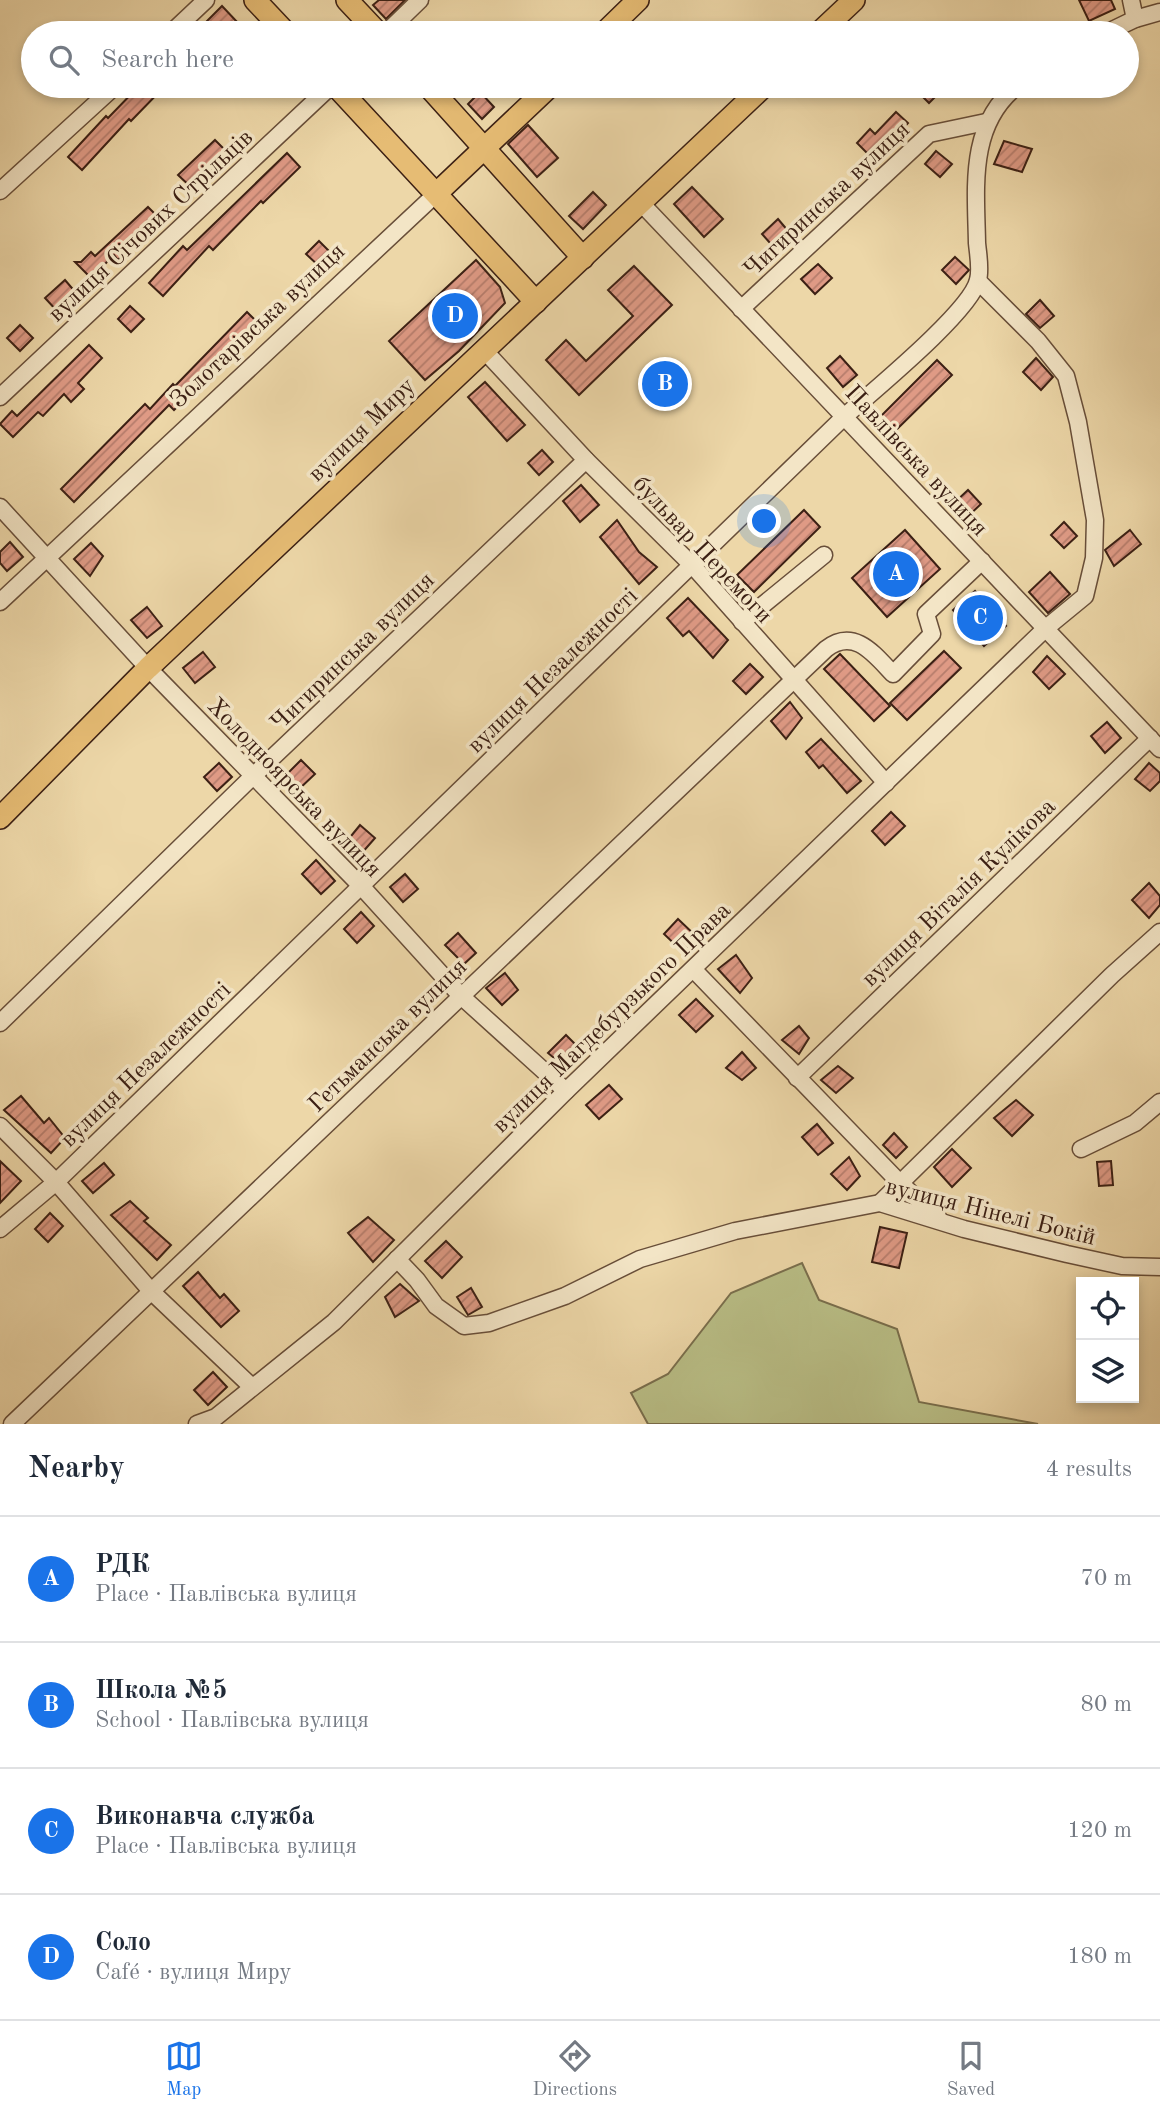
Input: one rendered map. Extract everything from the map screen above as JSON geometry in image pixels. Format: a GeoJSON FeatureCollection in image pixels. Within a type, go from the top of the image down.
{"type":"FeatureCollection","features":[{"type":"Feature","properties":{"kind":"main road"},"geometry":{"type":"LineString","coordinates":[[255,0],[275,21]]}},
{"type":"Feature","properties":{"kind":"main road"},"geometry":{"type":"LineString","coordinates":[[347,0],[367,21]]}},
{"type":"Feature","properties":{"kind":"main road"},"geometry":{"type":"LineString","coordinates":[[616,21],[638,0]]}},
{"type":"Feature","properties":{"kind":"main road"},"geometry":{"type":"LineString","coordinates":[[832,21],[854,0]]}},
{"type":"Feature","properties":{"kind":"main road"},"geometry":{"type":"LineString","coordinates":[[346,98],[536,302]]}},
{"type":"Feature","properties":{"kind":"main road"},"geometry":{"type":"LineString","coordinates":[[439,98],[583,258]]}},
{"type":"Feature","properties":{"kind":"main road","name":"Золотарівська вулиця"},"geometry":{"type":"LineString","coordinates":[[437,193],[537,98]]}},
{"type":"Feature","properties":{"kind":"main road","name":"вулиця Миру"},"geometry":{"type":"LineString","coordinates":[[0,818],[148,668],[751,98]]}},
{"type":"Feature","properties":{"kind":"street"},"geometry":{"type":"LineString","coordinates":[[184,21],[206,0]]}},
{"type":"Feature","properties":{"kind":"street"},"geometry":{"type":"LineString","coordinates":[[398,21],[420,0]]}},
{"type":"Feature","properties":{"kind":"street"},"geometry":{"type":"LineString","coordinates":[[1131,0],[1135,19]]}},
{"type":"Feature","properties":{"kind":"street"},"geometry":{"type":"LineString","coordinates":[[1131,21],[1160,12]]}},
{"type":"Feature","properties":{"kind":"street"},"geometry":{"type":"LineString","coordinates":[[0,191],[102,98]]}},
{"type":"Feature","properties":{"kind":"street","name":"вулиця Січових Стрільців"},"geometry":{"type":"LineString","coordinates":[[0,397],[321,98]]}},
{"type":"Feature","properties":{"kind":"street"},"geometry":{"type":"LineString","coordinates":[[978,281],[976,165],[986,122],[1003,98]]}},
{"type":"Feature","properties":{"kind":"street","name":"Чигиринська вулиця"},"geometry":{"type":"LineString","coordinates":[[741,309],[929,134],[986,122]]}},
{"type":"Feature","properties":{"kind":"street","name":"Золотарівська вулиця"},"geometry":{"type":"LineString","coordinates":[[0,602],[437,193]]}},
{"type":"Feature","properties":{"kind":"street","name":"Павлівська вулиця"},"geometry":{"type":"LineString","coordinates":[[641,203],[1155,743]]}},
{"type":"Feature","properties":{"kind":"street","name":"вулиця Незалежності"},"geometry":{"type":"LineString","coordinates":[[0,1229],[31,1200],[56,1182],[845,416],[953,318],[978,281]]}},
{"type":"Feature","properties":{"kind":"street","name":"вулиця Магдебурзького Права"},"geometry":{"type":"LineString","coordinates":[[197,1424],[216,1417],[334,1322],[692,969],[1045,628],[1085,596],[1094,558],[1095,520],[1078,422],[1066,376],[1038,341],[978,281]]}},
{"type":"Feature","properties":{"kind":"street","name":"бульвар Перемоги"},"geometry":{"type":"LineString","coordinates":[[484,349],[586,460],[693,566],[886,783]]}},
{"type":"Feature","properties":{"kind":"street","name":"Чигиринська вулиця"},"geometry":{"type":"LineString","coordinates":[[0,1023],[252,777],[586,460]]}},
{"type":"Feature","properties":{"kind":"street","name":"Холодноярська вулиця"},"geometry":{"type":"LineString","coordinates":[[0,507],[148,668],[362,887],[461,996],[566,1091]]}},
{"type":"Feature","properties":{"kind":"street"},"geometry":{"type":"LineString","coordinates":[[742,622],[824,555]]}},
{"type":"Feature","properties":{"kind":"street","name":"Гетьманська вулиця"},"geometry":{"type":"LineString","coordinates":[[12,1424],[837,640],[849,639],[867,648],[893,674],[932,634],[926,614],[982,561]]}},
{"type":"Feature","properties":{"kind":"street","name":"вулиця Віталія Кулікова"},"geometry":{"type":"LineString","coordinates":[[797,1078],[1155,743]]}},
{"type":"Feature","properties":{"kind":"street"},"geometry":{"type":"LineString","coordinates":[[880,1203],[1102,984],[1160,932]]}},
{"type":"Feature","properties":{"kind":"street"},"geometry":{"type":"LineString","coordinates":[[692,969],[900,1183],[941,1221]]}},
{"type":"Feature","properties":{"kind":"street"},"geometry":{"type":"LineString","coordinates":[[1081,1149],[1135,1123],[1160,1102]]}},
{"type":"Feature","properties":{"kind":"street"},"geometry":{"type":"LineString","coordinates":[[0,1126],[56,1182],[151,1291],[253,1387]]}},
{"type":"Feature","properties":{"kind":"street","name":"вулиця Нінелі Бокій"},"geometry":{"type":"LineString","coordinates":[[397,1259],[436,1306],[464,1326],[489,1323],[565,1296],[640,1259],[712,1238],[880,1203],[1122,1266],[1160,1268]]}},
{"type":"Feature","properties":{"kind":"green space"},"geometry":{"type":"Polygon","coordinates":[[[802,1263],[819,1300],[897,1329],[919,1402],[1038,1424],[648,1424],[631,1393],[668,1374],[731,1293],[802,1263]]]}},
{"type":"Feature","properties":{"kind":"building"},"geometry":{"type":"Polygon","coordinates":[[[379,0],[405,0],[386,19],[373,5],[379,0]]]}},
{"type":"Feature","properties":{"kind":"building"},"geometry":{"type":"Polygon","coordinates":[[[1079,0],[1111,0],[1115,9],[1089,21],[1079,0]]]}},
{"type":"Feature","properties":{"kind":"building"},"geometry":{"type":"Polygon","coordinates":[[[222,6],[236,21],[207,21],[222,6]]]}},
{"type":"Feature","properties":{"kind":"building"},"geometry":{"type":"Polygon","coordinates":[[[127,98],[153,98],[131,121],[129,119],[82,170],[68,157],[106,116],[108,118],[127,98]]]}},
{"type":"Feature","properties":{"kind":"building"},"geometry":{"type":"Polygon","coordinates":[[[474,98],[486,98],[494,107],[482,119],[468,104],[474,98]]]}},
{"type":"Feature","properties":{"kind":"building"},"geometry":{"type":"Polygon","coordinates":[[[896,112],[908,123],[874,160],[857,143],[870,129],[875,134],[896,112]]]}},
{"type":"Feature","properties":{"kind":"building"},"geometry":{"type":"Polygon","coordinates":[[[528,125],[558,158],[537,177],[508,144],[528,125]]]}},
{"type":"Feature","properties":{"kind":"building"},"geometry":{"type":"Polygon","coordinates":[[[215,140],[228,153],[192,188],[178,175],[215,140]]]}},
{"type":"Feature","properties":{"kind":"building"},"geometry":{"type":"Polygon","coordinates":[[[1004,141],[1032,149],[1022,172],[994,164],[1004,141]]]}},
{"type":"Feature","properties":{"kind":"building"},"geometry":{"type":"Polygon","coordinates":[[[936,151],[952,164],[940,177],[925,164],[936,151]]]}},
{"type":"Feature","properties":{"kind":"building"},"geometry":{"type":"Polygon","coordinates":[[[287,153],[300,167],[263,203],[261,201],[213,250],[209,246],[163,296],[149,283],[183,246],[187,250],[287,153]]]}},
{"type":"Feature","properties":{"kind":"building"},"geometry":{"type":"Polygon","coordinates":[[[692,187],[723,219],[704,237],[674,204],[692,187]]]}},
{"type":"Feature","properties":{"kind":"building"},"geometry":{"type":"Polygon","coordinates":[[[593,192],[606,205],[583,229],[569,216],[593,192]]]}},
{"type":"Feature","properties":{"kind":"building"},"geometry":{"type":"Polygon","coordinates":[[[148,207],[162,221],[144,237],[142,235],[118,260],[114,255],[91,278],[75,262],[81,262],[91,252],[95,256],[148,207]]]}},
{"type":"Feature","properties":{"kind":"building"},"geometry":{"type":"Polygon","coordinates":[[[778,219],[794,238],[778,252],[762,234],[778,219]]]}},
{"type":"Feature","properties":{"kind":"building"},"geometry":{"type":"Polygon","coordinates":[[[319,241],[332,254],[320,267],[306,254],[319,241]]]}},
{"type":"Feature","properties":{"kind":"building"},"geometry":{"type":"Polygon","coordinates":[[[955,257],[969,270],[956,284],[942,270],[955,257]]]}},
{"type":"Feature","properties":{"kind":"building"},"geometry":{"type":"Polygon","coordinates":[[[476,260],[500,287],[505,303],[459,351],[425,380],[389,341],[476,260]]]}},
{"type":"Feature","properties":{"kind":"building"},"geometry":{"type":"Polygon","coordinates":[[[818,264],[832,278],[815,294],[801,279],[818,264]]]}},
{"type":"Feature","properties":{"kind":"building"},"geometry":{"type":"Polygon","coordinates":[[[634,266],[672,305],[579,395],[546,360],[566,340],[586,361],[633,316],[608,290],[634,266]]]}},
{"type":"Feature","properties":{"kind":"building"},"geometry":{"type":"Polygon","coordinates":[[[65,280],[77,294],[58,312],[45,298],[65,280]]]}},
{"type":"Feature","properties":{"kind":"building"},"geometry":{"type":"Polygon","coordinates":[[[1040,300],[1054,316],[1040,328],[1026,314],[1040,300]]]}},
{"type":"Feature","properties":{"kind":"building"},"geometry":{"type":"Polygon","coordinates":[[[130,306],[144,319],[131,332],[118,319],[130,306]]]}},
{"type":"Feature","properties":{"kind":"building"},"geometry":{"type":"Polygon","coordinates":[[[247,312],[260,325],[174,410],[169,405],[74,502],[61,489],[145,404],[150,409],[173,384],[175,386],[247,312]]]}},
{"type":"Feature","properties":{"kind":"building"},"geometry":{"type":"Polygon","coordinates":[[[20,325],[33,338],[20,351],[7,338],[20,325]]]}},
{"type":"Feature","properties":{"kind":"building"},"geometry":{"type":"Polygon","coordinates":[[[89,345],[102,358],[78,383],[84,389],[71,402],[64,394],[43,416],[38,412],[13,437],[0,424],[12,411],[17,416],[89,345]]]}},
{"type":"Feature","properties":{"kind":"building"},"geometry":{"type":"Polygon","coordinates":[[[840,356],[857,375],[843,387],[827,368],[840,356]]]}},
{"type":"Feature","properties":{"kind":"building"},"geometry":{"type":"Polygon","coordinates":[[[1036,358],[1053,377],[1041,390],[1023,372],[1036,358]]]}},
{"type":"Feature","properties":{"kind":"building"},"geometry":{"type":"Polygon","coordinates":[[[937,360],[952,375],[891,435],[877,420],[937,360]]]}},
{"type":"Feature","properties":{"kind":"building"},"geometry":{"type":"Polygon","coordinates":[[[485,382],[525,425],[507,441],[468,397],[485,382]]]}},
{"type":"Feature","properties":{"kind":"building"},"geometry":{"type":"Polygon","coordinates":[[[542,450],[553,462],[539,475],[528,463],[542,450]]]}},
{"type":"Feature","properties":{"kind":"building"},"geometry":{"type":"Polygon","coordinates":[[[581,485],[599,505],[580,522],[563,501],[581,485]]]}},
{"type":"Feature","properties":{"kind":"building"},"geometry":{"type":"Polygon","coordinates":[[[968,490],[981,504],[966,518],[953,504],[968,490]]]}},
{"type":"Feature","properties":{"kind":"building"},"geometry":{"type":"Polygon","coordinates":[[[804,510],[820,527],[754,592],[737,575],[804,510]]]}},
{"type":"Feature","properties":{"kind":"building"},"geometry":{"type":"Polygon","coordinates":[[[617,520],[639,552],[657,567],[639,584],[600,537],[617,520]]]}},
{"type":"Feature","properties":{"kind":"building"},"geometry":{"type":"Polygon","coordinates":[[[1064,522],[1077,536],[1064,548],[1051,535],[1064,522]]]}},
{"type":"Feature","properties":{"kind":"building"},"geometry":{"type":"Polygon","coordinates":[[[905,530],[940,569],[887,617],[852,578],[905,530]]]}},
{"type":"Feature","properties":{"kind":"building"},"geometry":{"type":"Polygon","coordinates":[[[1130,530],[1141,544],[1114,566],[1105,550],[1130,530]]]}},
{"type":"Feature","properties":{"kind":"building"},"geometry":{"type":"Polygon","coordinates":[[[10,542],[23,557],[7,571],[0,563],[0,552],[10,542]]]}},
{"type":"Feature","properties":{"kind":"building"},"geometry":{"type":"Polygon","coordinates":[[[91,543],[103,556],[90,576],[74,559],[91,543]]]}},
{"type":"Feature","properties":{"kind":"building"},"geometry":{"type":"Polygon","coordinates":[[[1050,572],[1070,594],[1048,613],[1029,592],[1050,572]]]}},
{"type":"Feature","properties":{"kind":"building"},"geometry":{"type":"Polygon","coordinates":[[[975,591],[1006,626],[984,646],[953,610],[975,591]]]}},
{"type":"Feature","properties":{"kind":"building"},"geometry":{"type":"Polygon","coordinates":[[[688,598],[728,640],[713,658],[689,631],[683,636],[667,618],[688,598]]]}},
{"type":"Feature","properties":{"kind":"building"},"geometry":{"type":"Polygon","coordinates":[[[147,607],[162,626],[147,638],[131,620],[147,607]]]}},
{"type":"Feature","properties":{"kind":"building"},"geometry":{"type":"Polygon","coordinates":[[[944,651],[961,668],[907,720],[890,703],[944,651]]]}},
{"type":"Feature","properties":{"kind":"building"},"geometry":{"type":"Polygon","coordinates":[[[203,652],[215,667],[195,683],[183,668],[203,652]]]}},
{"type":"Feature","properties":{"kind":"building"},"geometry":{"type":"Polygon","coordinates":[[[840,654],[890,706],[874,721],[824,669],[840,654]]]}},
{"type":"Feature","properties":{"kind":"building"},"geometry":{"type":"Polygon","coordinates":[[[1047,656],[1065,674],[1049,689],[1033,672],[1047,656]]]}},
{"type":"Feature","properties":{"kind":"building"},"geometry":{"type":"Polygon","coordinates":[[[750,664],[763,677],[746,694],[733,681],[750,664]]]}},
{"type":"Feature","properties":{"kind":"building"},"geometry":{"type":"Polygon","coordinates":[[[790,702],[802,718],[786,739],[771,721],[790,702]]]}},
{"type":"Feature","properties":{"kind":"building"},"geometry":{"type":"Polygon","coordinates":[[[1107,722],[1121,738],[1105,753],[1091,736],[1107,722]]]}},
{"type":"Feature","properties":{"kind":"building"},"geometry":{"type":"Polygon","coordinates":[[[821,739],[861,781],[847,793],[823,765],[819,768],[806,752],[821,739]]]}},
{"type":"Feature","properties":{"kind":"building"},"geometry":{"type":"Polygon","coordinates":[[[301,760],[315,774],[298,790],[285,776],[301,760]]]}},
{"type":"Feature","properties":{"kind":"building"},"geometry":{"type":"Polygon","coordinates":[[[219,763],[232,777],[217,791],[204,777],[219,763]]]}},
{"type":"Feature","properties":{"kind":"building"},"geometry":{"type":"Polygon","coordinates":[[[1149,763],[1160,773],[1160,781],[1150,791],[1135,779],[1149,763]]]}},
{"type":"Feature","properties":{"kind":"building"},"geometry":{"type":"Polygon","coordinates":[[[891,812],[905,826],[885,845],[872,831],[891,812]]]}},
{"type":"Feature","properties":{"kind":"building"},"geometry":{"type":"Polygon","coordinates":[[[360,825],[375,838],[361,854],[347,841],[360,825]]]}},
{"type":"Feature","properties":{"kind":"building"},"geometry":{"type":"Polygon","coordinates":[[[316,860],[335,881],[321,894],[302,874],[316,860]]]}},
{"type":"Feature","properties":{"kind":"building"},"geometry":{"type":"Polygon","coordinates":[[[405,874],[418,889],[403,902],[390,887],[405,874]]]}},
{"type":"Feature","properties":{"kind":"building"},"geometry":{"type":"Polygon","coordinates":[[[1149,883],[1160,896],[1160,905],[1149,918],[1132,900],[1149,883]]]}},
{"type":"Feature","properties":{"kind":"building"},"geometry":{"type":"Polygon","coordinates":[[[361,912],[374,926],[357,943],[344,929],[361,912]]]}},
{"type":"Feature","properties":{"kind":"building"},"geometry":{"type":"Polygon","coordinates":[[[678,919],[697,937],[683,952],[664,934],[678,919]]]}},
{"type":"Feature","properties":{"kind":"building"},"geometry":{"type":"Polygon","coordinates":[[[458,933],[476,953],[464,964],[445,945],[458,933]]]}},
{"type":"Feature","properties":{"kind":"building"},"geometry":{"type":"Polygon","coordinates":[[[736,955],[752,978],[740,993],[718,969],[736,955]]]}},
{"type":"Feature","properties":{"kind":"building"},"geometry":{"type":"Polygon","coordinates":[[[505,973],[518,990],[502,1005],[486,988],[505,973]]]}},
{"type":"Feature","properties":{"kind":"building"},"geometry":{"type":"Polygon","coordinates":[[[696,999],[713,1016],[696,1032],[679,1015],[696,999]]]}},
{"type":"Feature","properties":{"kind":"building"},"geometry":{"type":"Polygon","coordinates":[[[799,1026],[809,1038],[799,1054],[782,1040],[799,1026]]]}},
{"type":"Feature","properties":{"kind":"building"},"geometry":{"type":"Polygon","coordinates":[[[566,1035],[583,1052],[566,1068],[548,1053],[566,1035]]]}},
{"type":"Feature","properties":{"kind":"building"},"geometry":{"type":"Polygon","coordinates":[[[742,1052],[756,1068],[742,1080],[726,1068],[742,1052]]]}},
{"type":"Feature","properties":{"kind":"building"},"geometry":{"type":"Polygon","coordinates":[[[838,1066],[853,1078],[836,1093],[821,1080],[838,1066]]]}},
{"type":"Feature","properties":{"kind":"building"},"geometry":{"type":"Polygon","coordinates":[[[609,1085],[622,1099],[599,1119],[586,1105],[609,1085]]]}},
{"type":"Feature","properties":{"kind":"building"},"geometry":{"type":"Polygon","coordinates":[[[21,1096],[44,1123],[49,1118],[65,1138],[51,1153],[4,1110],[21,1096]]]}},
{"type":"Feature","properties":{"kind":"building"},"geometry":{"type":"Polygon","coordinates":[[[1016,1100],[1033,1115],[1012,1136],[994,1118],[1016,1100]]]}},
{"type":"Feature","properties":{"kind":"building"},"geometry":{"type":"Polygon","coordinates":[[[817,1124],[833,1143],[818,1155],[802,1137],[817,1124]]]}},
{"type":"Feature","properties":{"kind":"building"},"geometry":{"type":"Polygon","coordinates":[[[894,1133],[907,1147],[896,1158],[883,1145],[894,1133]]]}},
{"type":"Feature","properties":{"kind":"building"},"geometry":{"type":"Polygon","coordinates":[[[952,1149],[971,1168],[952,1187],[934,1167],[952,1149]]]}},
{"type":"Feature","properties":{"kind":"building"},"geometry":{"type":"Polygon","coordinates":[[[849,1157],[860,1176],[847,1190],[831,1174],[849,1157]]]}},
{"type":"Feature","properties":{"kind":"building"},"geometry":{"type":"Polygon","coordinates":[[[0,1161],[21,1181],[0,1203],[0,1161]]]}},
{"type":"Feature","properties":{"kind":"building"},"geometry":{"type":"Polygon","coordinates":[[[1111,1161],[1113,1185],[1099,1186],[1097,1162],[1111,1161]]]}},
{"type":"Feature","properties":{"kind":"building"},"geometry":{"type":"Polygon","coordinates":[[[104,1163],[114,1175],[93,1193],[82,1181],[104,1163]]]}},
{"type":"Feature","properties":{"kind":"building"},"geometry":{"type":"Polygon","coordinates":[[[130,1201],[148,1218],[144,1221],[171,1245],[157,1260],[111,1215],[130,1201]]]}},
{"type":"Feature","properties":{"kind":"building"},"geometry":{"type":"Polygon","coordinates":[[[50,1213],[63,1226],[48,1242],[35,1229],[50,1213]]]}},
{"type":"Feature","properties":{"kind":"building"},"geometry":{"type":"Polygon","coordinates":[[[368,1217],[394,1240],[373,1262],[348,1233],[368,1217]]]}},
{"type":"Feature","properties":{"kind":"building"},"geometry":{"type":"Polygon","coordinates":[[[880,1227],[907,1233],[899,1268],[872,1262],[880,1227]]]}},
{"type":"Feature","properties":{"kind":"building"},"geometry":{"type":"Polygon","coordinates":[[[446,1241],[462,1257],[442,1278],[425,1261],[446,1241]]]}},
{"type":"Feature","properties":{"kind":"building"},"geometry":{"type":"Polygon","coordinates":[[[198,1272],[220,1298],[224,1294],[239,1311],[221,1327],[183,1286],[198,1272]]]}},
{"type":"Feature","properties":{"kind":"building"},"geometry":{"type":"Polygon","coordinates":[[[400,1284],[419,1301],[395,1317],[385,1297],[400,1284]]]}},
{"type":"Feature","properties":{"kind":"building"},"geometry":{"type":"Polygon","coordinates":[[[471,1288],[482,1307],[468,1315],[457,1297],[471,1288]]]}},
{"type":"Feature","properties":{"kind":"building"},"geometry":{"type":"Polygon","coordinates":[[[213,1372],[227,1387],[208,1405],[194,1390],[213,1372]]]}},
{"type":"Feature","properties":{"kind":"place","name":"Соло"},"geometry":{"type":"Point","coordinates":[455,316]}},
{"type":"Feature","properties":{"kind":"place","name":"Школа №5"},"geometry":{"type":"Point","coordinates":[665,384]}},
{"type":"Feature","properties":{"kind":"place","name":"РДК"},"geometry":{"type":"Point","coordinates":[896,574]}},
{"type":"Feature","properties":{"kind":"place","name":"Виконавча служба"},"geometry":{"type":"Point","coordinates":[980,618]}}]}
